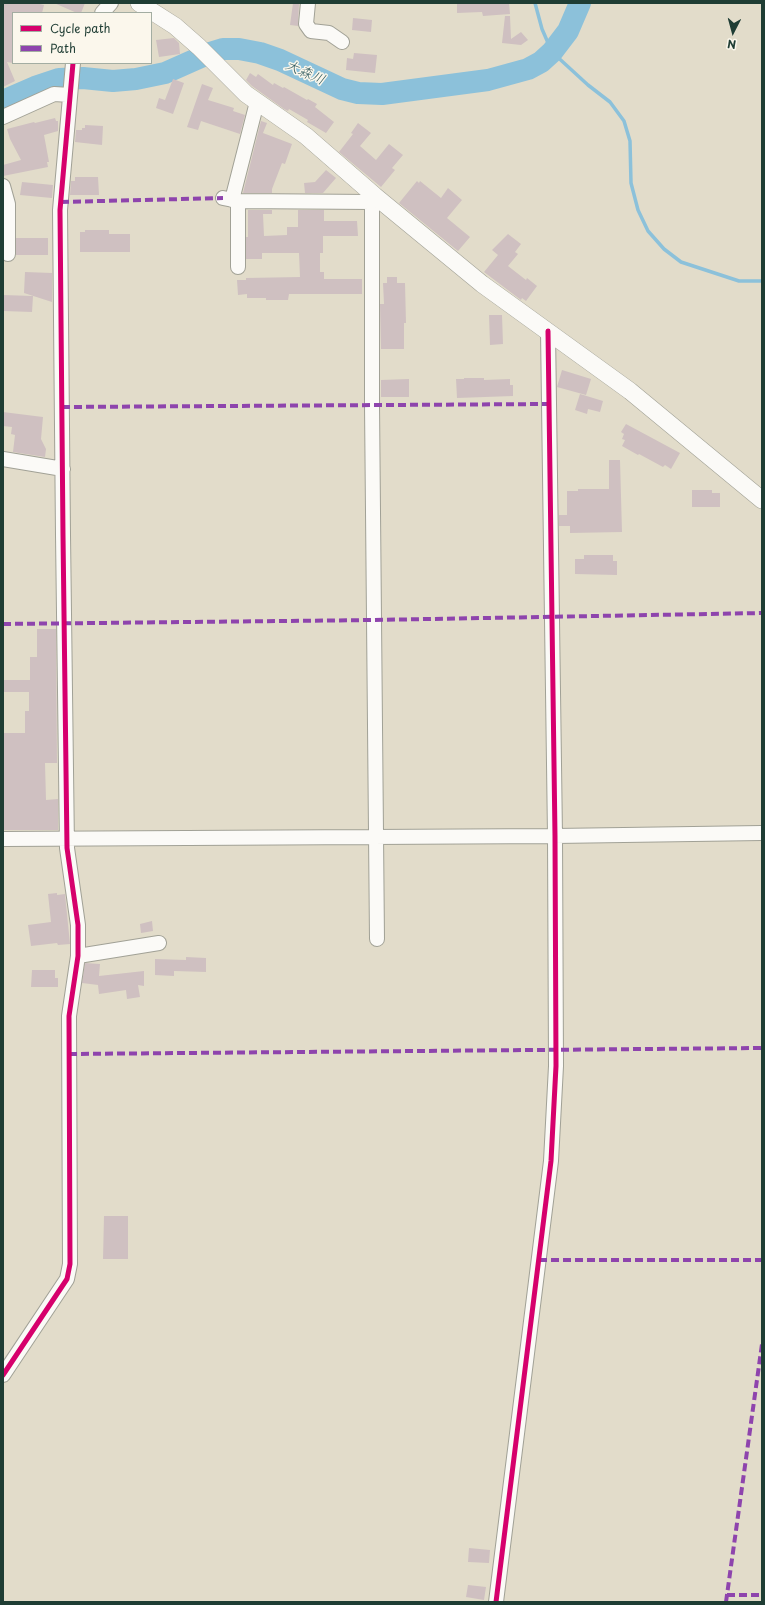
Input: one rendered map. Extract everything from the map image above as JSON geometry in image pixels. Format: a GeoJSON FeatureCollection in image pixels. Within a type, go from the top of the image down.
{"type":"FeatureCollection","features":[{"type":"Feature","properties":{"kind":"street"},"geometry":{"type":"LineString","coordinates":[[103,12],[111,3]]}},
{"type":"Feature","properties":{"kind":"street"},"geometry":{"type":"LineString","coordinates":[[138,3],[175,26],[218,65],[246,94],[306,136],[373,199],[482,284],[630,391],[762,500]]}},
{"type":"Feature","properties":{"kind":"street"},"geometry":{"type":"LineString","coordinates":[[308,3],[306,24],[311,31],[329,33],[342,42]]}},
{"type":"Feature","properties":{"kind":"street"},"geometry":{"type":"LineString","coordinates":[[3,1375],[66,1279],[70,1264],[69,1016],[78,956],[78,925],[72,890],[68,838],[62,469],[60,210],[73,66]]}},
{"type":"Feature","properties":{"kind":"street"},"geometry":{"type":"LineString","coordinates":[[3,117],[54,94],[70,91]]}},
{"type":"Feature","properties":{"kind":"street"},"geometry":{"type":"LineString","coordinates":[[238,267],[231,199],[257,102]]}},
{"type":"Feature","properties":{"kind":"street"},"geometry":{"type":"LineString","coordinates":[[3,186],[8,204],[8,254]]}},
{"type":"Feature","properties":{"kind":"street"},"geometry":{"type":"LineString","coordinates":[[231,199],[373,199]]}},
{"type":"Feature","properties":{"kind":"street"},"geometry":{"type":"LineString","coordinates":[[373,199],[372,405],[377,939]]}},
{"type":"Feature","properties":{"kind":"street"},"geometry":{"type":"LineString","coordinates":[[496,1602],[551,1161],[556,1066],[555,836],[548,331]]}},
{"type":"Feature","properties":{"kind":"street"},"geometry":{"type":"LineString","coordinates":[[3,458],[62,469]]}},
{"type":"Feature","properties":{"kind":"street"},"geometry":{"type":"LineString","coordinates":[[3,839],[555,836],[762,833]]}},
{"type":"Feature","properties":{"kind":"street"},"geometry":{"type":"LineString","coordinates":[[78,956],[159,943]]}},
{"type":"Feature","properties":{"kind":"building"},"geometry":{"type":"Polygon","coordinates":[[[3,3],[36,3],[44,5],[42,12],[12,12],[12,63],[7,62],[15,81],[3,87],[3,3]]]}},
{"type":"Feature","properties":{"kind":"building"},"geometry":{"type":"Polygon","coordinates":[[[54,3],[85,3],[81,12],[75,12],[54,3]]]}},
{"type":"Feature","properties":{"kind":"building"},"geometry":{"type":"Polygon","coordinates":[[[293,3],[299,3],[298,26],[290,25],[293,3]]]}},
{"type":"Feature","properties":{"kind":"building"},"geometry":{"type":"Polygon","coordinates":[[[457,3],[509,3],[510,14],[483,16],[482,12],[457,13],[457,3]]]}},
{"type":"Feature","properties":{"kind":"building"},"geometry":{"type":"Polygon","coordinates":[[[505,16],[510,16],[511,39],[521,32],[528,40],[521,45],[502,43],[505,16]]]}},
{"type":"Feature","properties":{"kind":"building"},"geometry":{"type":"Polygon","coordinates":[[[353,18],[372,20],[371,32],[352,30],[353,18]]]}},
{"type":"Feature","properties":{"kind":"building"},"geometry":{"type":"Polygon","coordinates":[[[174,38],[179,43],[180,54],[159,57],[156,40],[174,38]]]}},
{"type":"Feature","properties":{"kind":"building"},"geometry":{"type":"Polygon","coordinates":[[[354,53],[377,55],[375,73],[346,70],[347,58],[353,59],[354,53]]]}},
{"type":"Feature","properties":{"kind":"building"},"geometry":{"type":"Polygon","coordinates":[[[250,73],[256,77],[258,74],[273,85],[274,83],[283,88],[284,87],[317,104],[315,107],[334,122],[326,133],[289,109],[288,111],[284,109],[246,80],[250,73]]]}},
{"type":"Feature","properties":{"kind":"building"},"geometry":{"type":"Polygon","coordinates":[[[173,79],[184,83],[173,114],[156,108],[159,98],[165,100],[173,79]]]}},
{"type":"Feature","properties":{"kind":"building"},"geometry":{"type":"Polygon","coordinates":[[[202,84],[213,88],[208,100],[234,108],[233,111],[245,115],[240,134],[201,121],[198,130],[187,127],[202,84]]]}},
{"type":"Feature","properties":{"kind":"building"},"geometry":{"type":"Polygon","coordinates":[[[55,118],[56,121],[58,121],[58,131],[44,135],[49,162],[47,162],[48,167],[3,176],[3,165],[21,160],[10,139],[7,129],[55,118]]]}},
{"type":"Feature","properties":{"kind":"building"},"geometry":{"type":"Polygon","coordinates":[[[261,121],[267,123],[263,133],[292,144],[285,164],[282,163],[272,189],[272,193],[243,193],[261,121]]]}},
{"type":"Feature","properties":{"kind":"building"},"geometry":{"type":"Polygon","coordinates":[[[358,123],[371,133],[360,146],[376,160],[389,144],[403,155],[392,168],[395,170],[381,187],[339,152],[353,134],[351,133],[358,123]]]}},
{"type":"Feature","properties":{"kind":"building"},"geometry":{"type":"Polygon","coordinates":[[[85,125],[103,126],[102,145],[75,142],[76,130],[82,130],[82,128],[85,128],[85,125]]]}},
{"type":"Feature","properties":{"kind":"building"},"geometry":{"type":"Polygon","coordinates":[[[326,170],[336,178],[323,193],[305,193],[304,183],[315,182],[326,170]]]}},
{"type":"Feature","properties":{"kind":"building"},"geometry":{"type":"Polygon","coordinates":[[[75,177],[98,177],[99,195],[70,195],[71,181],[75,181],[75,177]]]}},
{"type":"Feature","properties":{"kind":"building"},"geometry":{"type":"Polygon","coordinates":[[[417,181],[419,183],[420,181],[441,198],[448,188],[462,200],[447,218],[470,237],[458,251],[399,203],[417,181]]]}},
{"type":"Feature","properties":{"kind":"building"},"geometry":{"type":"Polygon","coordinates":[[[22,182],[53,185],[52,198],[20,195],[22,182]]]}},
{"type":"Feature","properties":{"kind":"building"},"geometry":{"type":"Polygon","coordinates":[[[248,210],[272,210],[272,214],[263,214],[264,236],[287,235],[287,227],[298,227],[298,210],[324,210],[324,221],[357,221],[358,236],[323,236],[323,253],[320,253],[320,272],[324,272],[324,279],[362,279],[362,294],[289,294],[288,300],[266,300],[266,298],[247,298],[247,294],[238,295],[237,280],[246,280],[246,278],[300,277],[299,253],[262,253],[262,259],[246,259],[248,210]]]}},
{"type":"Feature","properties":{"kind":"building"},"geometry":{"type":"Polygon","coordinates":[[[85,230],[109,230],[109,234],[130,234],[130,252],[80,252],[80,232],[85,232],[85,230]]]}},
{"type":"Feature","properties":{"kind":"building"},"geometry":{"type":"Polygon","coordinates":[[[508,234],[521,244],[515,252],[518,254],[508,266],[526,280],[527,278],[537,286],[526,301],[522,298],[521,300],[484,272],[498,255],[492,250],[508,234]]]}},
{"type":"Feature","properties":{"kind":"building"},"geometry":{"type":"Polygon","coordinates":[[[16,238],[48,238],[48,255],[16,255],[16,238]]]}},
{"type":"Feature","properties":{"kind":"building"},"geometry":{"type":"Polygon","coordinates":[[[25,272],[52,273],[52,302],[24,293],[25,272]]]}},
{"type":"Feature","properties":{"kind":"building"},"geometry":{"type":"Polygon","coordinates":[[[387,277],[397,277],[397,283],[405,283],[406,323],[404,323],[404,349],[381,349],[380,304],[384,304],[383,283],[387,283],[387,277]]]}},
{"type":"Feature","properties":{"kind":"building"},"geometry":{"type":"Polygon","coordinates":[[[3,295],[33,296],[32,312],[3,311],[3,295]]]}},
{"type":"Feature","properties":{"kind":"building"},"geometry":{"type":"Polygon","coordinates":[[[489,315],[502,315],[503,344],[490,345],[489,315]]]}},
{"type":"Feature","properties":{"kind":"building"},"geometry":{"type":"Polygon","coordinates":[[[562,370],[591,379],[586,395],[557,387],[562,370]]]}},
{"type":"Feature","properties":{"kind":"building"},"geometry":{"type":"Polygon","coordinates":[[[484,378],[484,380],[510,379],[510,385],[513,385],[513,396],[457,398],[456,379],[484,378]]]}},
{"type":"Feature","properties":{"kind":"building"},"geometry":{"type":"Polygon","coordinates":[[[409,379],[409,397],[381,397],[381,380],[409,379]]]}},
{"type":"Feature","properties":{"kind":"building"},"geometry":{"type":"Polygon","coordinates":[[[580,394],[603,401],[600,412],[588,409],[587,414],[575,410],[580,394]]]}},
{"type":"Feature","properties":{"kind":"building"},"geometry":{"type":"Polygon","coordinates":[[[3,412],[43,417],[41,439],[46,449],[45,457],[13,452],[15,435],[11,434],[12,427],[3,426],[3,412]]]}},
{"type":"Feature","properties":{"kind":"building"},"geometry":{"type":"Polygon","coordinates":[[[626,424],[680,453],[671,469],[665,465],[663,467],[622,446],[625,440],[622,439],[624,434],[621,432],[626,424]]]}},
{"type":"Feature","properties":{"kind":"building"},"geometry":{"type":"Polygon","coordinates":[[[609,460],[620,460],[622,532],[570,533],[570,526],[559,526],[559,515],[567,515],[567,491],[578,491],[578,489],[609,489],[609,460]]]}},
{"type":"Feature","properties":{"kind":"building"},"geometry":{"type":"Polygon","coordinates":[[[692,490],[712,490],[712,493],[720,493],[720,507],[692,507],[692,490]]]}},
{"type":"Feature","properties":{"kind":"building"},"geometry":{"type":"Polygon","coordinates":[[[584,555],[613,555],[613,561],[617,561],[617,575],[575,574],[575,559],[584,559],[584,555]]]}},
{"type":"Feature","properties":{"kind":"building"},"geometry":{"type":"Polygon","coordinates":[[[37,629],[56,629],[57,763],[45,763],[46,800],[58,799],[58,830],[3,830],[3,733],[25,733],[25,711],[29,711],[29,692],[3,692],[3,680],[30,680],[30,657],[37,657],[37,629]]]}},
{"type":"Feature","properties":{"kind":"building"},"geometry":{"type":"Polygon","coordinates":[[[57,893],[57,895],[65,894],[70,944],[58,945],[57,943],[31,946],[28,925],[51,922],[48,894],[57,893]]]}},
{"type":"Feature","properties":{"kind":"building"},"geometry":{"type":"Polygon","coordinates":[[[152,921],[153,931],[141,933],[140,924],[152,921]]]}},
{"type":"Feature","properties":{"kind":"building"},"geometry":{"type":"Polygon","coordinates":[[[186,957],[206,958],[206,972],[174,971],[174,976],[155,975],[155,959],[186,960],[186,957]]]}},
{"type":"Feature","properties":{"kind":"building"},"geometry":{"type":"Polygon","coordinates":[[[85,963],[100,964],[99,976],[144,971],[144,986],[138,985],[140,997],[127,999],[126,990],[99,994],[98,985],[82,983],[85,963]]]}},
{"type":"Feature","properties":{"kind":"building"},"geometry":{"type":"Polygon","coordinates":[[[32,970],[55,970],[55,978],[58,978],[58,987],[31,987],[32,970]]]}},
{"type":"Feature","properties":{"kind":"building"},"geometry":{"type":"Polygon","coordinates":[[[104,1216],[128,1216],[128,1259],[103,1259],[104,1216]]]}},
{"type":"Feature","properties":{"kind":"building"},"geometry":{"type":"Polygon","coordinates":[[[469,1548],[490,1550],[489,1563],[468,1562],[469,1548]]]}},
{"type":"Feature","properties":{"kind":"building"},"geometry":{"type":"Polygon","coordinates":[[[468,1585],[486,1587],[484,1600],[466,1597],[468,1585]]]}},
{"type":"Feature","properties":{"kind":"waterway"},"geometry":{"type":"LineString","coordinates":[[535,3],[542,29],[552,52],[588,85],[610,102],[624,121],[630,141],[631,183],[638,210],[648,231],[664,249],[681,262],[739,281],[762,281]]}},
{"type":"Feature","properties":{"kind":"waterway","name":"大森川"},"geometry":{"type":"LineString","coordinates":[[3,101],[35,87],[59,79],[83,78],[113,81],[136,79],[165,73],[210,53],[223,49],[239,49],[260,53],[280,60],[342,89],[358,93],[382,94],[488,80],[528,69],[541,62],[552,52],[568,31],[580,3]]}},
{"type":"Feature","properties":{"kind":"marked path"},"geometry":{"type":"LineString","coordinates":[[61,202],[223,198]]}},
{"type":"Feature","properties":{"kind":"marked path"},"geometry":{"type":"LineString","coordinates":[[62,407],[549,404]]}},
{"type":"Feature","properties":{"kind":"marked path"},"geometry":{"type":"LineString","coordinates":[[3,624],[374,620],[762,613]]}},
{"type":"Feature","properties":{"kind":"marked path"},"geometry":{"type":"LineString","coordinates":[[69,1054],[762,1048]]}},
{"type":"Feature","properties":{"kind":"marked path"},"geometry":{"type":"LineString","coordinates":[[539,1260],[762,1260]]}},
{"type":"Feature","properties":{"kind":"marked path"},"geometry":{"type":"LineString","coordinates":[[726,1602],[762,1344]]}},
{"type":"Feature","properties":{"kind":"marked path"},"geometry":{"type":"LineString","coordinates":[[727,1595],[762,1595]]}},
{"type":"Feature","properties":{"kind":"cycle path"},"geometry":{"type":"LineString","coordinates":[[3,1375],[67,1279],[70,1264],[69,1016],[78,956],[78,925],[67,848],[60,210],[73,64]]}},
{"type":"Feature","properties":{"kind":"cycle path"},"geometry":{"type":"LineString","coordinates":[[496,1602],[551,1161],[556,1066],[555,836],[548,331]]}}]}
